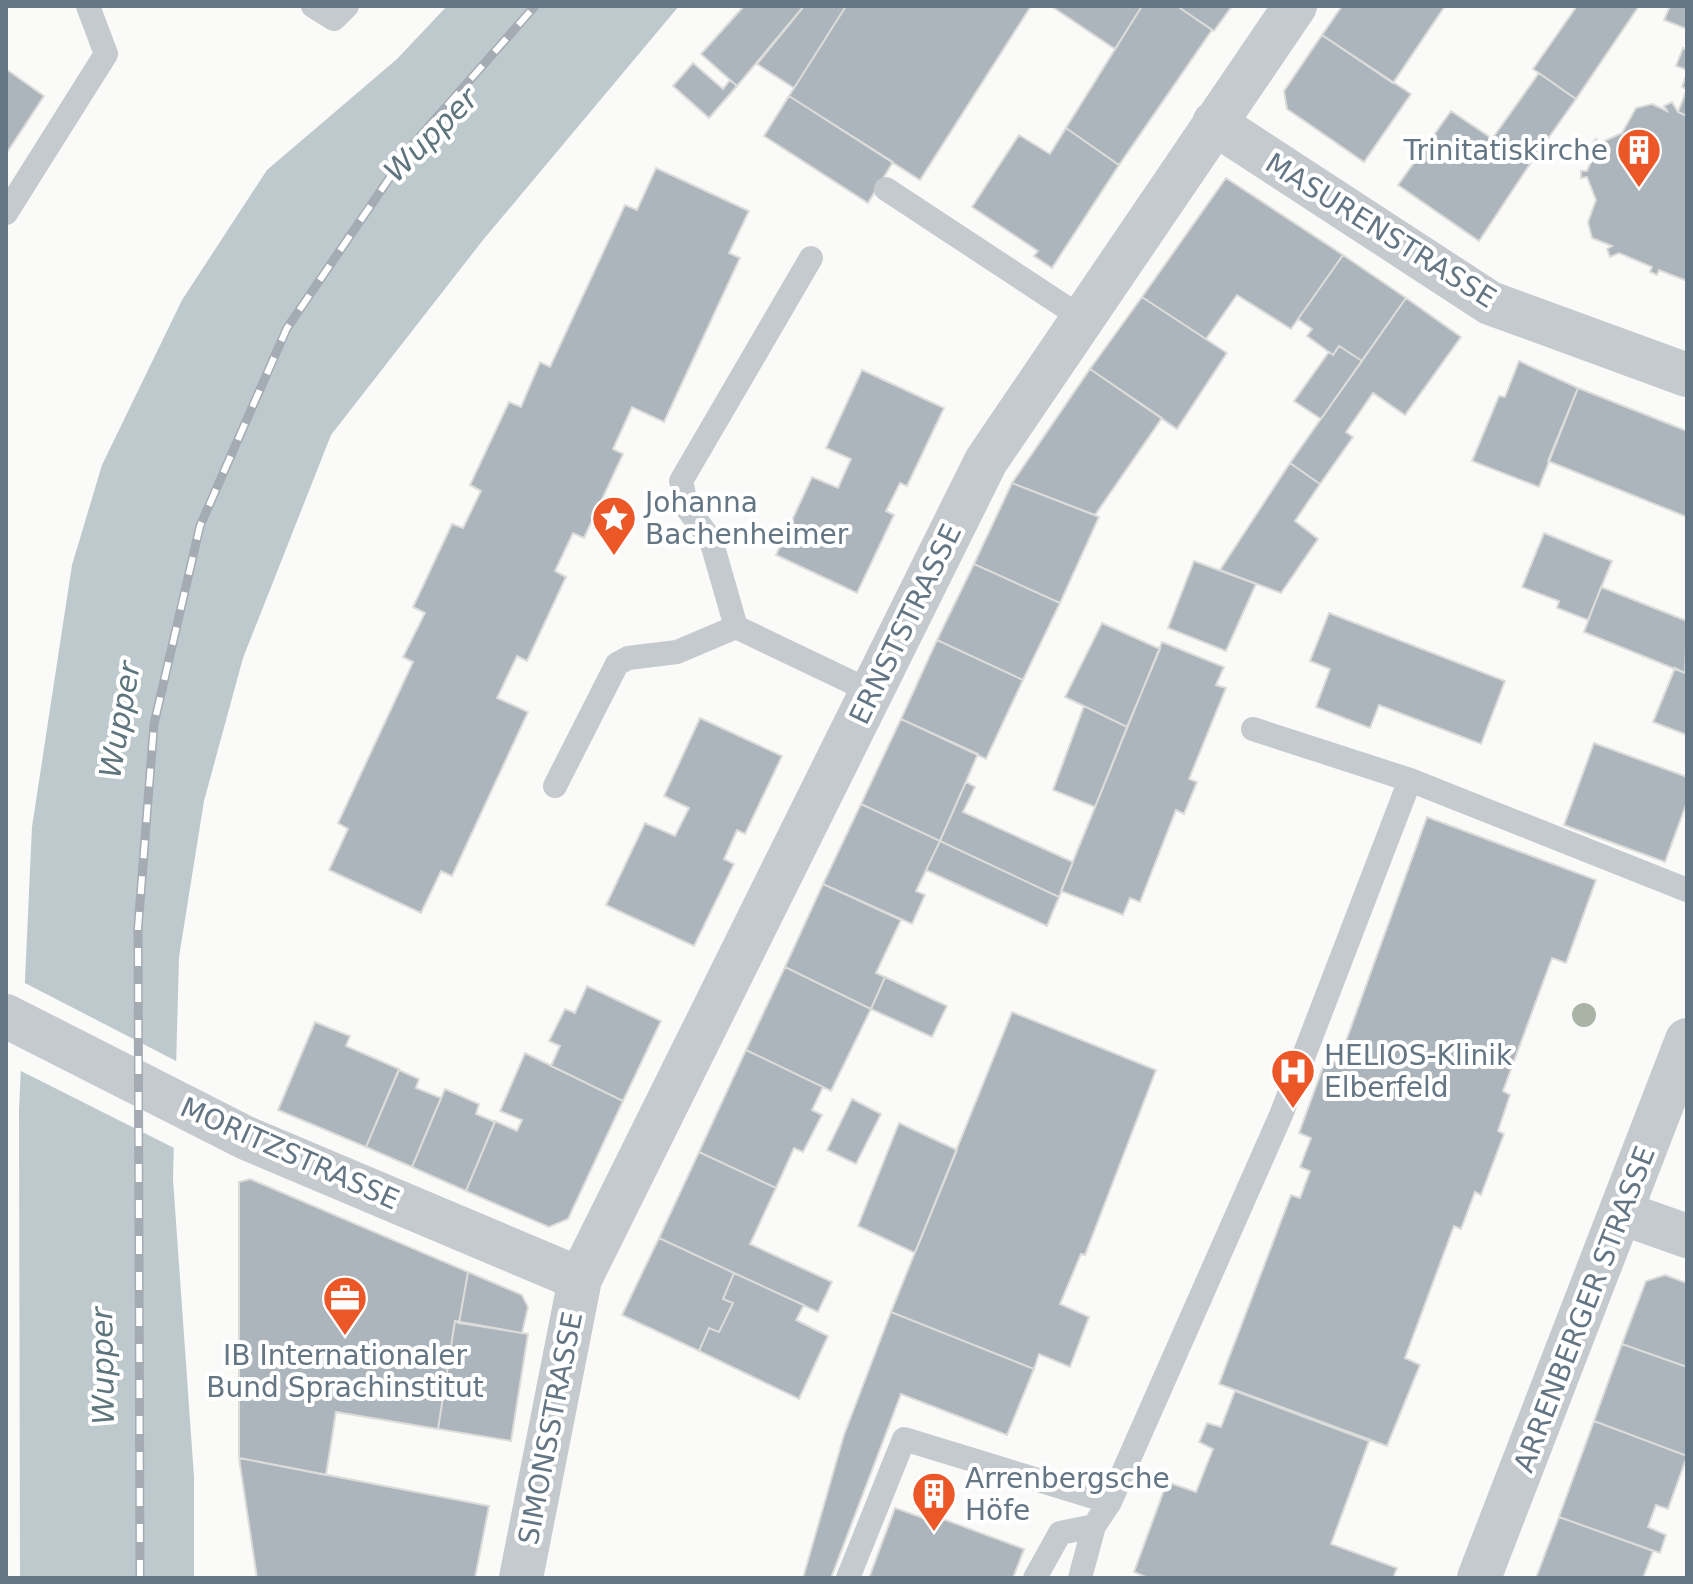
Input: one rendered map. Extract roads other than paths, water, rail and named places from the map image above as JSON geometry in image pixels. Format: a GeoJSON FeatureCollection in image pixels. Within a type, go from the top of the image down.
{"type":"FeatureCollection","features":[{"type":"Feature","properties":{"kind":"street","name":"ERNSTSTRASSE"},"geometry":{"type":"LineString","coordinates":[[580,1279],[986,461],[1085,320],[1295,6]]}},
{"type":"Feature","properties":{"kind":"street","name":"MASURENSTRASSE"},"geometry":{"type":"LineString","coordinates":[[1214,123],[1490,303],[1687,375]]}},
{"type":"Feature","properties":{"kind":"street","name":"MORITZSTRASSE"},"geometry":{"type":"LineString","coordinates":[[6,1016],[246,1138],[580,1279]]}},
{"type":"Feature","properties":{"kind":"street","name":"ARRENBERGER STRASSE"},"geometry":{"type":"LineString","coordinates":[[1479,1578],[1687,1040]]}},
{"type":"Feature","properties":{"kind":"street"},"geometry":{"type":"LineString","coordinates":[[1622,1213],[1687,1236]]}},
{"type":"Feature","properties":{"kind":"street","name":"SIMONSSTRASSE"},"geometry":{"type":"LineString","coordinates":[[521,1578],[580,1279]]}},
{"type":"Feature","properties":{"kind":"lane"},"geometry":{"type":"LineString","coordinates":[[6,213],[106,54],[88,6]]}},
{"type":"Feature","properties":{"kind":"lane"},"geometry":{"type":"LineString","coordinates":[[313,6],[334,19],[347,6]]}},
{"type":"Feature","properties":{"kind":"lane"},"geometry":{"type":"LineString","coordinates":[[886,189],[1085,320]]}},
{"type":"Feature","properties":{"kind":"lane"},"geometry":{"type":"LineString","coordinates":[[811,258],[681,481],[687,508],[711,540],[736,627],[872,692]]}},
{"type":"Feature","properties":{"kind":"lane"},"geometry":{"type":"LineString","coordinates":[[555,786],[617,664],[628,658],[677,652],[736,627]]}},
{"type":"Feature","properties":{"kind":"lane"},"geometry":{"type":"LineString","coordinates":[[1253,729],[1410,780],[1687,890]]}},
{"type":"Feature","properties":{"kind":"lane"},"geometry":{"type":"LineString","coordinates":[[1080,1578],[1094,1526],[1110,1502],[1281,1115],[1410,780]]}},
{"type":"Feature","properties":{"kind":"lane"},"geometry":{"type":"LineString","coordinates":[[848,1578],[904,1439],[1110,1502]]}},
{"type":"Feature","properties":{"kind":"lane"},"geometry":{"type":"LineString","coordinates":[[1035,1578],[1060,1533],[1094,1526]]}},
{"type":"Feature","properties":{"kind":"water","name":"Wupper"},"geometry":{"type":"Polygon","coordinates":[[[447,6],[679,6],[483,240],[331,435],[243,658],[204,801],[179,957],[173,1179],[194,1477],[194,1578],[20,1578],[19,1110],[32,827],[72,565],[102,465],[182,300],[267,170],[397,59],[447,6]]]}},
{"type":"Feature","properties":{"kind":"railway"},"geometry":{"type":"LineString","coordinates":[[140,1578],[138,928],[154,724],[200,526],[287,328],[410,148],[535,6]]}},
{"type":"Feature","properties":{"kind":"place","name":"Trinitatiskirche"},"geometry":{"type":"Point","coordinates":[1639,189]}},
{"type":"Feature","properties":{"kind":"place","name":"Johanna Bachenheimer"},"geometry":{"type":"Point","coordinates":[614,557]}},
{"type":"Feature","properties":{"kind":"place","name":"HELIOS-Klinik Elberfeld"},"geometry":{"type":"Point","coordinates":[1293,1110]}},
{"type":"Feature","properties":{"kind":"place","name":"IB Internationaler Bund Sprachinstitut"},"geometry":{"type":"Point","coordinates":[345,1337]}},
{"type":"Feature","properties":{"kind":"place","name":"Arrenbergsche Höfe"},"geometry":{"type":"Point","coordinates":[934,1533]}}]}
